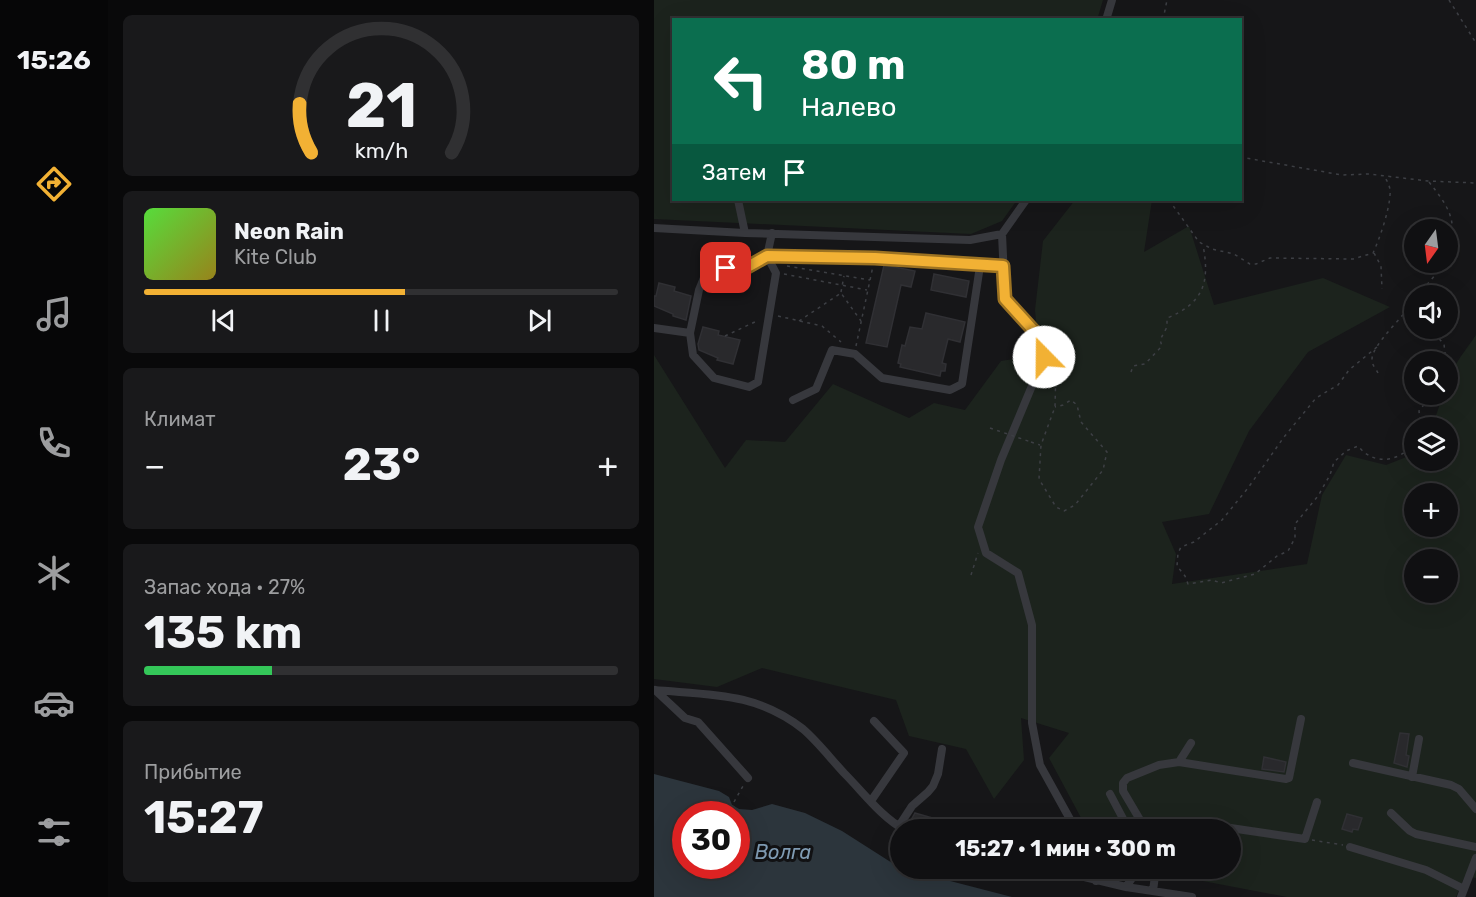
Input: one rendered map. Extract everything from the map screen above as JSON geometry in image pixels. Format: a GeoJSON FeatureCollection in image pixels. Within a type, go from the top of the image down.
{"type":"FeatureCollection","features":[{"type":"Feature","properties":{"kind":"street"},"geometry":{"type":"LineString","coordinates":[[1107,18],[1112,0]]}},
{"type":"Feature","properties":{"kind":"street"},"geometry":{"type":"LineString","coordinates":[[738,201],[744,233]]}},
{"type":"Feature","properties":{"kind":"street"},"geometry":{"type":"LineString","coordinates":[[1025,201],[1002,234],[1005,299],[1044,342],[1044,357],[1001,460],[978,527],[986,553],[1018,573],[1032,625],[1032,723],[1040,765],[1070,819]]}},
{"type":"Feature","properties":{"kind":"street"},"geometry":{"type":"LineString","coordinates":[[654,228],[970,240],[1002,234]]}},
{"type":"Feature","properties":{"kind":"street"},"geometry":{"type":"LineString","coordinates":[[772,233],[767,256],[776,273],[758,381],[749,387],[714,378],[693,355],[690,333],[699,290],[708,268],[744,269],[767,256],[875,258],[1003,266]]}},
{"type":"Feature","properties":{"kind":"street"},"geometry":{"type":"LineString","coordinates":[[794,400],[816,389],[832,350],[855,354],[882,378],[950,390],[963,384],[980,266]]}},
{"type":"Feature","properties":{"kind":"street"},"geometry":{"type":"LineString","coordinates":[[654,328],[690,333]]}},
{"type":"Feature","properties":{"kind":"street"},"geometry":{"type":"LineString","coordinates":[[654,690],[685,718],[698,722],[748,778]]}},
{"type":"Feature","properties":{"kind":"street"},"geometry":{"type":"LineString","coordinates":[[654,690],[737,697],[759,703],[782,714],[805,731],[871,801],[892,819]]}},
{"type":"Feature","properties":{"kind":"street"},"geometry":{"type":"LineString","coordinates":[[1140,819],[1123,791],[1123,783],[1127,778],[1159,765],[1179,762],[1289,778],[1301,719]]}},
{"type":"Feature","properties":{"kind":"street"},"geometry":{"type":"LineString","coordinates":[[871,801],[904,753],[874,721]]}},
{"type":"Feature","properties":{"kind":"street"},"geometry":{"type":"LineString","coordinates":[[1412,777],[1419,739]]}},
{"type":"Feature","properties":{"kind":"street"},"geometry":{"type":"LineString","coordinates":[[1179,762],[1191,743]]}},
{"type":"Feature","properties":{"kind":"street"},"geometry":{"type":"LineString","coordinates":[[906,819],[912,806],[933,786],[938,774],[942,749]]}},
{"type":"Feature","properties":{"kind":"street"},"geometry":{"type":"LineString","coordinates":[[1353,763],[1451,785],[1459,789],[1476,809]]}},
{"type":"Feature","properties":{"kind":"street"},"geometry":{"type":"LineString","coordinates":[[1110,795],[1123,819]]}},
{"type":"Feature","properties":{"kind":"street"},"geometry":{"type":"LineString","coordinates":[[1241,830],[1305,839],[1317,802]]}},
{"type":"Feature","properties":{"kind":"street"},"geometry":{"type":"LineString","coordinates":[[1391,813],[1416,834],[1476,847]]}},
{"type":"Feature","properties":{"kind":"street"},"geometry":{"type":"LineString","coordinates":[[1350,847],[1426,870],[1463,893],[1476,858]]}},
{"type":"Feature","properties":{"kind":"street"},"geometry":{"type":"LineString","coordinates":[[1088,879],[1192,897]]}},
{"type":"Feature","properties":{"kind":"street"},"geometry":{"type":"LineString","coordinates":[[1126,887],[1131,879]]}},
{"type":"Feature","properties":{"kind":"street"},"geometry":{"type":"LineString","coordinates":[[1153,891],[1155,879]]}},
{"type":"Feature","properties":{"kind":"path"},"geometry":{"type":"LineString","coordinates":[[1163,18],[1167,0]]}},
{"type":"Feature","properties":{"kind":"path"},"geometry":{"type":"LineString","coordinates":[[1449,0],[1476,44]]}},
{"type":"Feature","properties":{"kind":"path"},"geometry":{"type":"LineString","coordinates":[[1242,157],[1342,175],[1370,174],[1428,181],[1476,183]]}},
{"type":"Feature","properties":{"kind":"path"},"geometry":{"type":"LineString","coordinates":[[1170,201],[1199,242],[1212,249],[1234,254],[1250,264],[1270,258],[1298,256],[1353,259],[1373,253],[1380,239],[1390,195],[1390,186],[1384,176]]}},
{"type":"Feature","properties":{"kind":"path"},"geometry":{"type":"LineString","coordinates":[[1428,181],[1450,211],[1452,219]]}},
{"type":"Feature","properties":{"kind":"path"},"geometry":{"type":"LineString","coordinates":[[1131,372],[1133,366],[1145,364],[1162,346],[1160,340],[1167,327],[1167,318],[1178,314],[1192,303],[1203,288],[1207,272],[1203,244]]}},
{"type":"Feature","properties":{"kind":"path"},"geometry":{"type":"LineString","coordinates":[[1373,253],[1381,266],[1382,288]]}},
{"type":"Feature","properties":{"kind":"path"},"geometry":{"type":"LineString","coordinates":[[855,354],[875,258]]}},
{"type":"Feature","properties":{"kind":"path"},"geometry":{"type":"LineString","coordinates":[[868,290],[776,273],[778,264],[870,280]]}},
{"type":"Feature","properties":{"kind":"path"},"geometry":{"type":"LineString","coordinates":[[1427,285],[1437,273]]}},
{"type":"Feature","properties":{"kind":"path"},"geometry":{"type":"LineString","coordinates":[[844,276],[841,293],[861,321]]}},
{"type":"Feature","properties":{"kind":"path"},"geometry":{"type":"LineString","coordinates":[[799,321],[841,293]]}},
{"type":"Feature","properties":{"kind":"path"},"geometry":{"type":"LineString","coordinates":[[725,336],[770,315],[822,326],[855,354]]}},
{"type":"Feature","properties":{"kind":"path"},"geometry":{"type":"LineString","coordinates":[[1404,316],[1377,347],[1349,370],[1338,385],[1316,398],[1284,436],[1248,488],[1222,520],[1194,542],[1181,547],[1177,566],[1188,584],[1212,580],[1221,584],[1256,574],[1277,556],[1288,551],[1294,538],[1295,524],[1318,496],[1330,475],[1334,462],[1346,450],[1358,446],[1363,453],[1374,459],[1389,460],[1404,454]]}},
{"type":"Feature","properties":{"kind":"path"},"geometry":{"type":"LineString","coordinates":[[1377,347],[1372,363],[1378,373]]}},
{"type":"Feature","properties":{"kind":"path"},"geometry":{"type":"LineString","coordinates":[[1052,360],[1056,366],[1055,407],[1041,445],[1039,480],[1056,507],[1064,512],[1075,505],[1103,470],[1107,452],[1082,422],[1077,405],[1071,400],[1055,407]]}},
{"type":"Feature","properties":{"kind":"path"},"geometry":{"type":"LineString","coordinates":[[990,428],[1041,445]]}},
{"type":"Feature","properties":{"kind":"path"},"geometry":{"type":"LineString","coordinates":[[971,575],[982,539]]}},
{"type":"Feature","properties":{"kind":"path"},"geometry":{"type":"LineString","coordinates":[[735,801],[748,778]]}},
{"type":"Feature","properties":{"kind":"path"},"geometry":{"type":"LineString","coordinates":[[1305,839],[1350,847]]}},
{"type":"Feature","properties":{"kind":"shaded area"},"geometry":{"type":"Polygon","coordinates":[[[654,0],[1103,0],[1098,18],[672,18],[672,201],[1016,201],[1002,221],[971,234],[654,219],[654,0]]]}},
{"type":"Feature","properties":{"kind":"shaded area"},"geometry":{"type":"Polygon","coordinates":[[[1074,201],[1152,201],[1144,252],[1189,226],[1214,305],[1323,278],[1390,307],[1308,352],[1249,431],[1209,514],[1162,522],[1176,554],[1172,584],[1307,564],[1322,495],[1346,455],[1386,465],[1404,458],[1404,471],[1458,471],[1458,417],[1435,417],[1440,405],[1458,405],[1458,361],[1476,335],[1476,878],[1465,876],[1456,897],[1287,897],[1192,879],[1241,879],[1241,819],[1082,819],[1049,758],[1069,733],[1021,718],[1024,760],[994,799],[966,749],[909,736],[896,700],[762,668],[717,687],[654,679],[654,355],[725,468],[746,440],[785,442],[833,384],[909,418],[934,403],[965,410],[1001,361],[1039,355],[1035,310],[1043,241],[1074,201]]]}},
{"type":"Feature","properties":{"kind":"water","name":"Волга"},"geometry":{"type":"Polygon","coordinates":[[[654,774],[719,791],[729,797],[730,801],[672,801],[672,879],[750,879],[750,810],[772,804],[805,813],[842,831],[890,862],[890,879],[942,879],[1012,897],[654,897],[654,774]]]}},
{"type":"Feature","properties":{"kind":"building"},"geometry":{"type":"Polygon","coordinates":[[[884,265],[915,271],[911,287],[901,285],[887,347],[866,343],[884,265]]]}},
{"type":"Feature","properties":{"kind":"building"},"geometry":{"type":"Polygon","coordinates":[[[934,274],[969,281],[966,297],[931,290],[934,274]]]}},
{"type":"Feature","properties":{"kind":"building"},"geometry":{"type":"Polygon","coordinates":[[[659,283],[675,287],[674,291],[691,296],[686,320],[654,306],[654,296],[656,296],[659,283]]]}},
{"type":"Feature","properties":{"kind":"building"},"geometry":{"type":"Polygon","coordinates":[[[926,313],[965,322],[960,342],[948,339],[942,363],[946,364],[945,371],[941,371],[940,376],[900,367],[901,364],[898,363],[902,345],[905,346],[910,327],[922,329],[926,313]]]}},
{"type":"Feature","properties":{"kind":"building"},"geometry":{"type":"Polygon","coordinates":[[[703,327],[719,331],[718,335],[740,340],[733,364],[717,360],[718,358],[699,350],[698,344],[703,327]]]}},
{"type":"Feature","properties":{"kind":"building"},"geometry":{"type":"Polygon","coordinates":[[[1400,733],[1409,734],[1407,767],[1394,763],[1400,733]]]}},
{"type":"Feature","properties":{"kind":"building"},"geometry":{"type":"Polygon","coordinates":[[[1264,757],[1286,762],[1284,772],[1262,769],[1264,757]]]}},
{"type":"Feature","properties":{"kind":"building"},"geometry":{"type":"Polygon","coordinates":[[[915,813],[936,819],[912,819],[915,813]]]}},
{"type":"Feature","properties":{"kind":"building"},"geometry":{"type":"Polygon","coordinates":[[[1347,814],[1362,818],[1358,830],[1353,829],[1352,832],[1342,829],[1347,814]]]}},
{"type":"Feature","properties":{"kind":"route"},"geometry":{"type":"LineString","coordinates":[[726,268],[744,269],[767,256],[875,258],[1003,266],[1005,299],[1044,342],[1044,357]]}}]}
